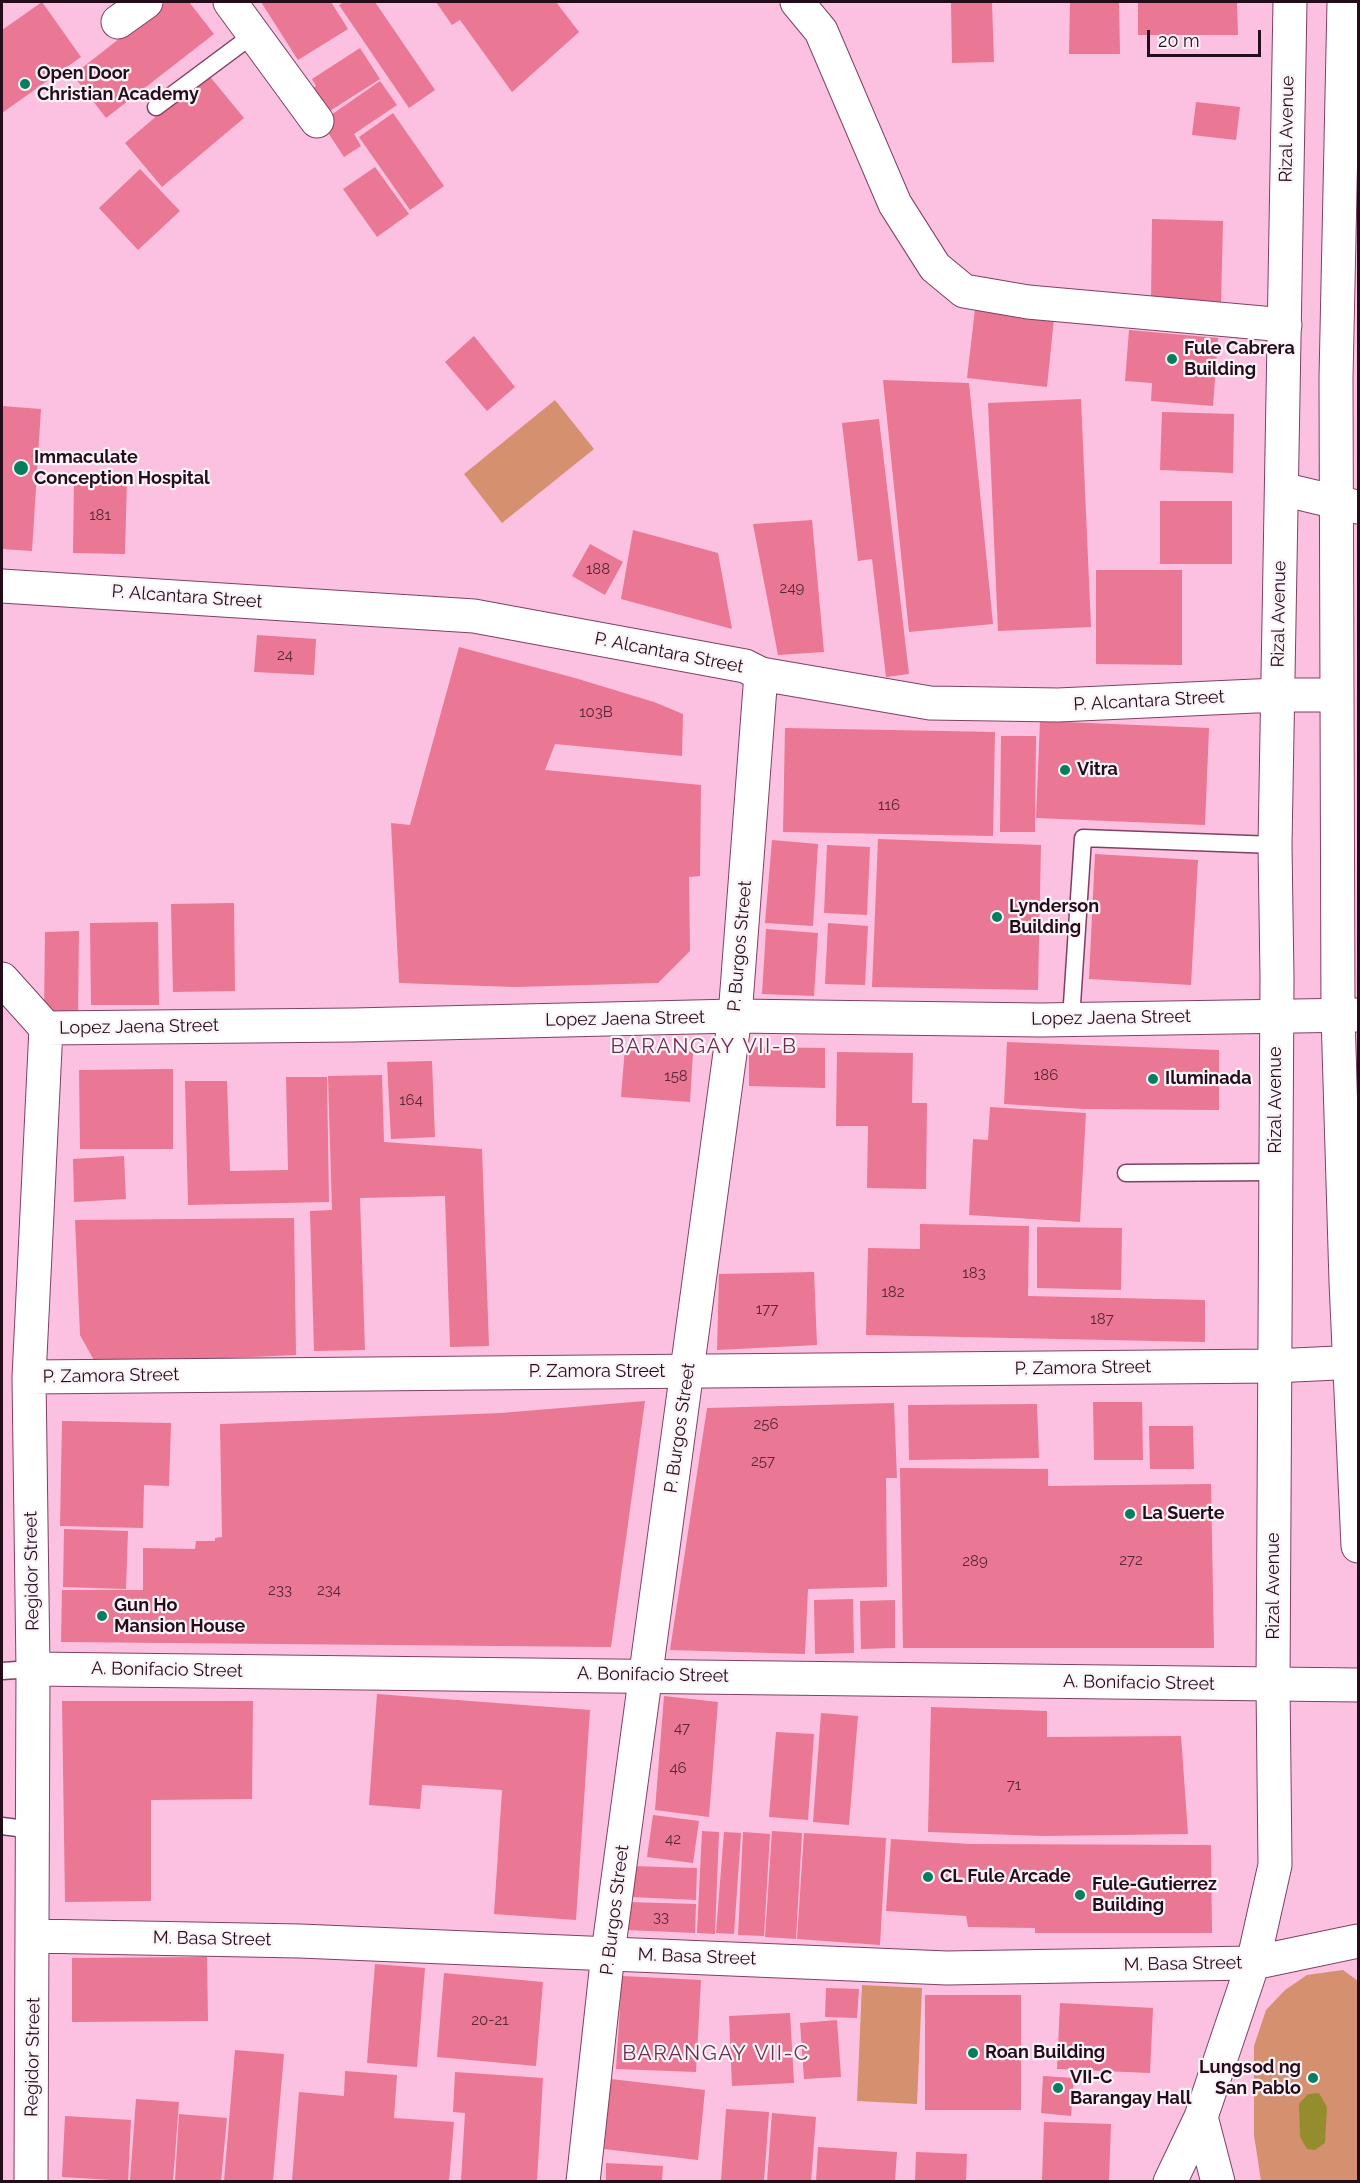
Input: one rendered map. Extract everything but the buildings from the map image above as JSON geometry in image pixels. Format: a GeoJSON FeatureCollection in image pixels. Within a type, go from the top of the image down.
{"type":"FeatureCollection","features":[{"type":"Feature","properties":{"kind":"street"},"geometry":{"type":"LineString","coordinates":[[118,22],[146,2]]}},
{"type":"Feature","properties":{"kind":"street"},"geometry":{"type":"LineString","coordinates":[[230,2],[317,121]]}},
{"type":"Feature","properties":{"kind":"street"},"geometry":{"type":"LineString","coordinates":[[797,2],[821,32],[895,204],[935,267],[964,291],[1028,302],[1284,325]]}},
{"type":"Feature","properties":{"kind":"street","name":"Rizal Avenue"},"geometry":{"type":"LineString","coordinates":[[1170,2181],[1201,2117],[1253,1963],[1275,1865],[1273,1366],[1276,1172],[1275,845],[1290,2]]}},
{"type":"Feature","properties":{"kind":"street"},"geometry":{"type":"LineString","coordinates":[[1344,2],[1339,136],[1347,505],[1335,696],[1348,1015],[1346,1282],[1355,1362],[1359,1546]]}},
{"type":"Feature","properties":{"kind":"street"},"geometry":{"type":"LineString","coordinates":[[1287,133],[1339,136]]}},
{"type":"Feature","properties":{"kind":"street"},"geometry":{"type":"LineString","coordinates":[[1282,489],[1347,505]]}},
{"type":"Feature","properties":{"kind":"street","name":"P. Alcantara Street"},"geometry":{"type":"LineString","coordinates":[[2,586],[474,616],[746,666],[761,674],[930,703],[1058,705],[1277,695],[1335,696]]}},
{"type":"Feature","properties":{"kind":"street","name":"P. Burgos Street"},"geometry":{"type":"LineString","coordinates":[[583,2181],[608,1953],[735,1016],[761,674]]}},
{"type":"Feature","properties":{"kind":"street"},"geometry":{"type":"LineString","coordinates":[[2,979],[46,1028]]}},
{"type":"Feature","properties":{"kind":"street","name":"Lopez Jaena Street"},"geometry":{"type":"LineString","coordinates":[[46,1028],[353,1025],[735,1016],[1071,1019],[1348,1015]]}},
{"type":"Feature","properties":{"kind":"street","name":"Regidor Street"},"geometry":{"type":"LineString","coordinates":[[32,2181],[34,1936],[17,1828],[17,1670],[46,1028]]}},
{"type":"Feature","properties":{"kind":"street","name":"P. Zamora Street"},"geometry":{"type":"LineString","coordinates":[[29,1377],[1273,1366],[1355,1362]]}},
{"type":"Feature","properties":{"kind":"street","name":"A. Bonifacio Street"},"geometry":{"type":"LineString","coordinates":[[17,1670],[646,1675],[1359,1685]]}},
{"type":"Feature","properties":{"kind":"street","name":"M. Basa Street"},"geometry":{"type":"LineString","coordinates":[[34,1936],[300,1941],[947,1968],[1253,1963],[1359,1941]]}},
{"type":"Feature","properties":{"kind":"street"},"geometry":{"type":"LineString","coordinates":[[1201,2117],[1218,2181]]}},
{"type":"Feature","properties":{"kind":"lane"},"geometry":{"type":"LineString","coordinates":[[156,107],[254,34]]}},
{"type":"Feature","properties":{"kind":"lane"},"geometry":{"type":"LineString","coordinates":[[1071,1019],[1083,837],[1275,845]]}},
{"type":"Feature","properties":{"kind":"lane"},"geometry":{"type":"LineString","coordinates":[[1126,1173],[1276,1172]]}},
{"type":"Feature","properties":{"kind":"shaded area"},"geometry":{"type":"Polygon","coordinates":[[[555,400],[594,449],[502,523],[464,474],[555,400]]]}},
{"type":"Feature","properties":{"kind":"shaded area"},"geometry":{"type":"Polygon","coordinates":[[[1343,1970],[1358,1981],[1358,2181],[1261,2181],[1254,2135],[1254,2046],[1266,2010],[1285,1990],[1307,1975],[1343,1970]]]}},
{"type":"Feature","properties":{"kind":"shaded area"},"geometry":{"type":"Polygon","coordinates":[[[862,1985],[922,1988],[917,2104],[857,2101],[862,1985]]]}},
{"type":"Feature","properties":{"kind":"shaded area"},"geometry":{"type":"Polygon","coordinates":[[[1319,2093],[1327,2107],[1325,2143],[1315,2150],[1307,2149],[1300,2137],[1299,2104],[1308,2094],[1319,2093]]]}},
{"type":"Feature","properties":{"kind":"place","name":"Open Door Christian Academy"},"geometry":{"type":"Point","coordinates":[25,84]}},
{"type":"Feature","properties":{"kind":"place","name":"Fule Cabrera Building"},"geometry":{"type":"Point","coordinates":[1172,359]}},
{"type":"Feature","properties":{"kind":"place","name":"Immaculate Conception Hospital"},"geometry":{"type":"Point","coordinates":[21,468]}},
{"type":"Feature","properties":{"kind":"place","name":"Vitra"},"geometry":{"type":"Point","coordinates":[1065,770]}},
{"type":"Feature","properties":{"kind":"place","name":"Lynderson Building"},"geometry":{"type":"Point","coordinates":[997,917]}},
{"type":"Feature","properties":{"kind":"place","name":"Iluminada"},"geometry":{"type":"Point","coordinates":[1153,1079]}},
{"type":"Feature","properties":{"kind":"place","name":"La Suerte"},"geometry":{"type":"Point","coordinates":[1130,1514]}},
{"type":"Feature","properties":{"kind":"place","name":"Gun Ho Mansion House"},"geometry":{"type":"Point","coordinates":[102,1616]}},
{"type":"Feature","properties":{"kind":"place","name":"CL Fule Arcade"},"geometry":{"type":"Point","coordinates":[928,1877]}},
{"type":"Feature","properties":{"kind":"place","name":"Fule-Gutierrez Building"},"geometry":{"type":"Point","coordinates":[1080,1895]}},
{"type":"Feature","properties":{"kind":"place","name":"Roan Building"},"geometry":{"type":"Point","coordinates":[973,2053]}},
{"type":"Feature","properties":{"kind":"place","name":"Lungsod ng San Pablo"},"geometry":{"type":"Point","coordinates":[1313,2078]}},
{"type":"Feature","properties":{"kind":"place","name":"VII-C Barangay Hall"},"geometry":{"type":"Point","coordinates":[1058,2088]}},
{"type":"Feature","properties":{"kind":"district","name":"BARANGAY VII-B"},"geometry":{"type":"Point","coordinates":[704,1047]}},
{"type":"Feature","properties":{"kind":"district","name":"BARANGAY VII-C"},"geometry":{"type":"Point","coordinates":[716,2054]}}]}
